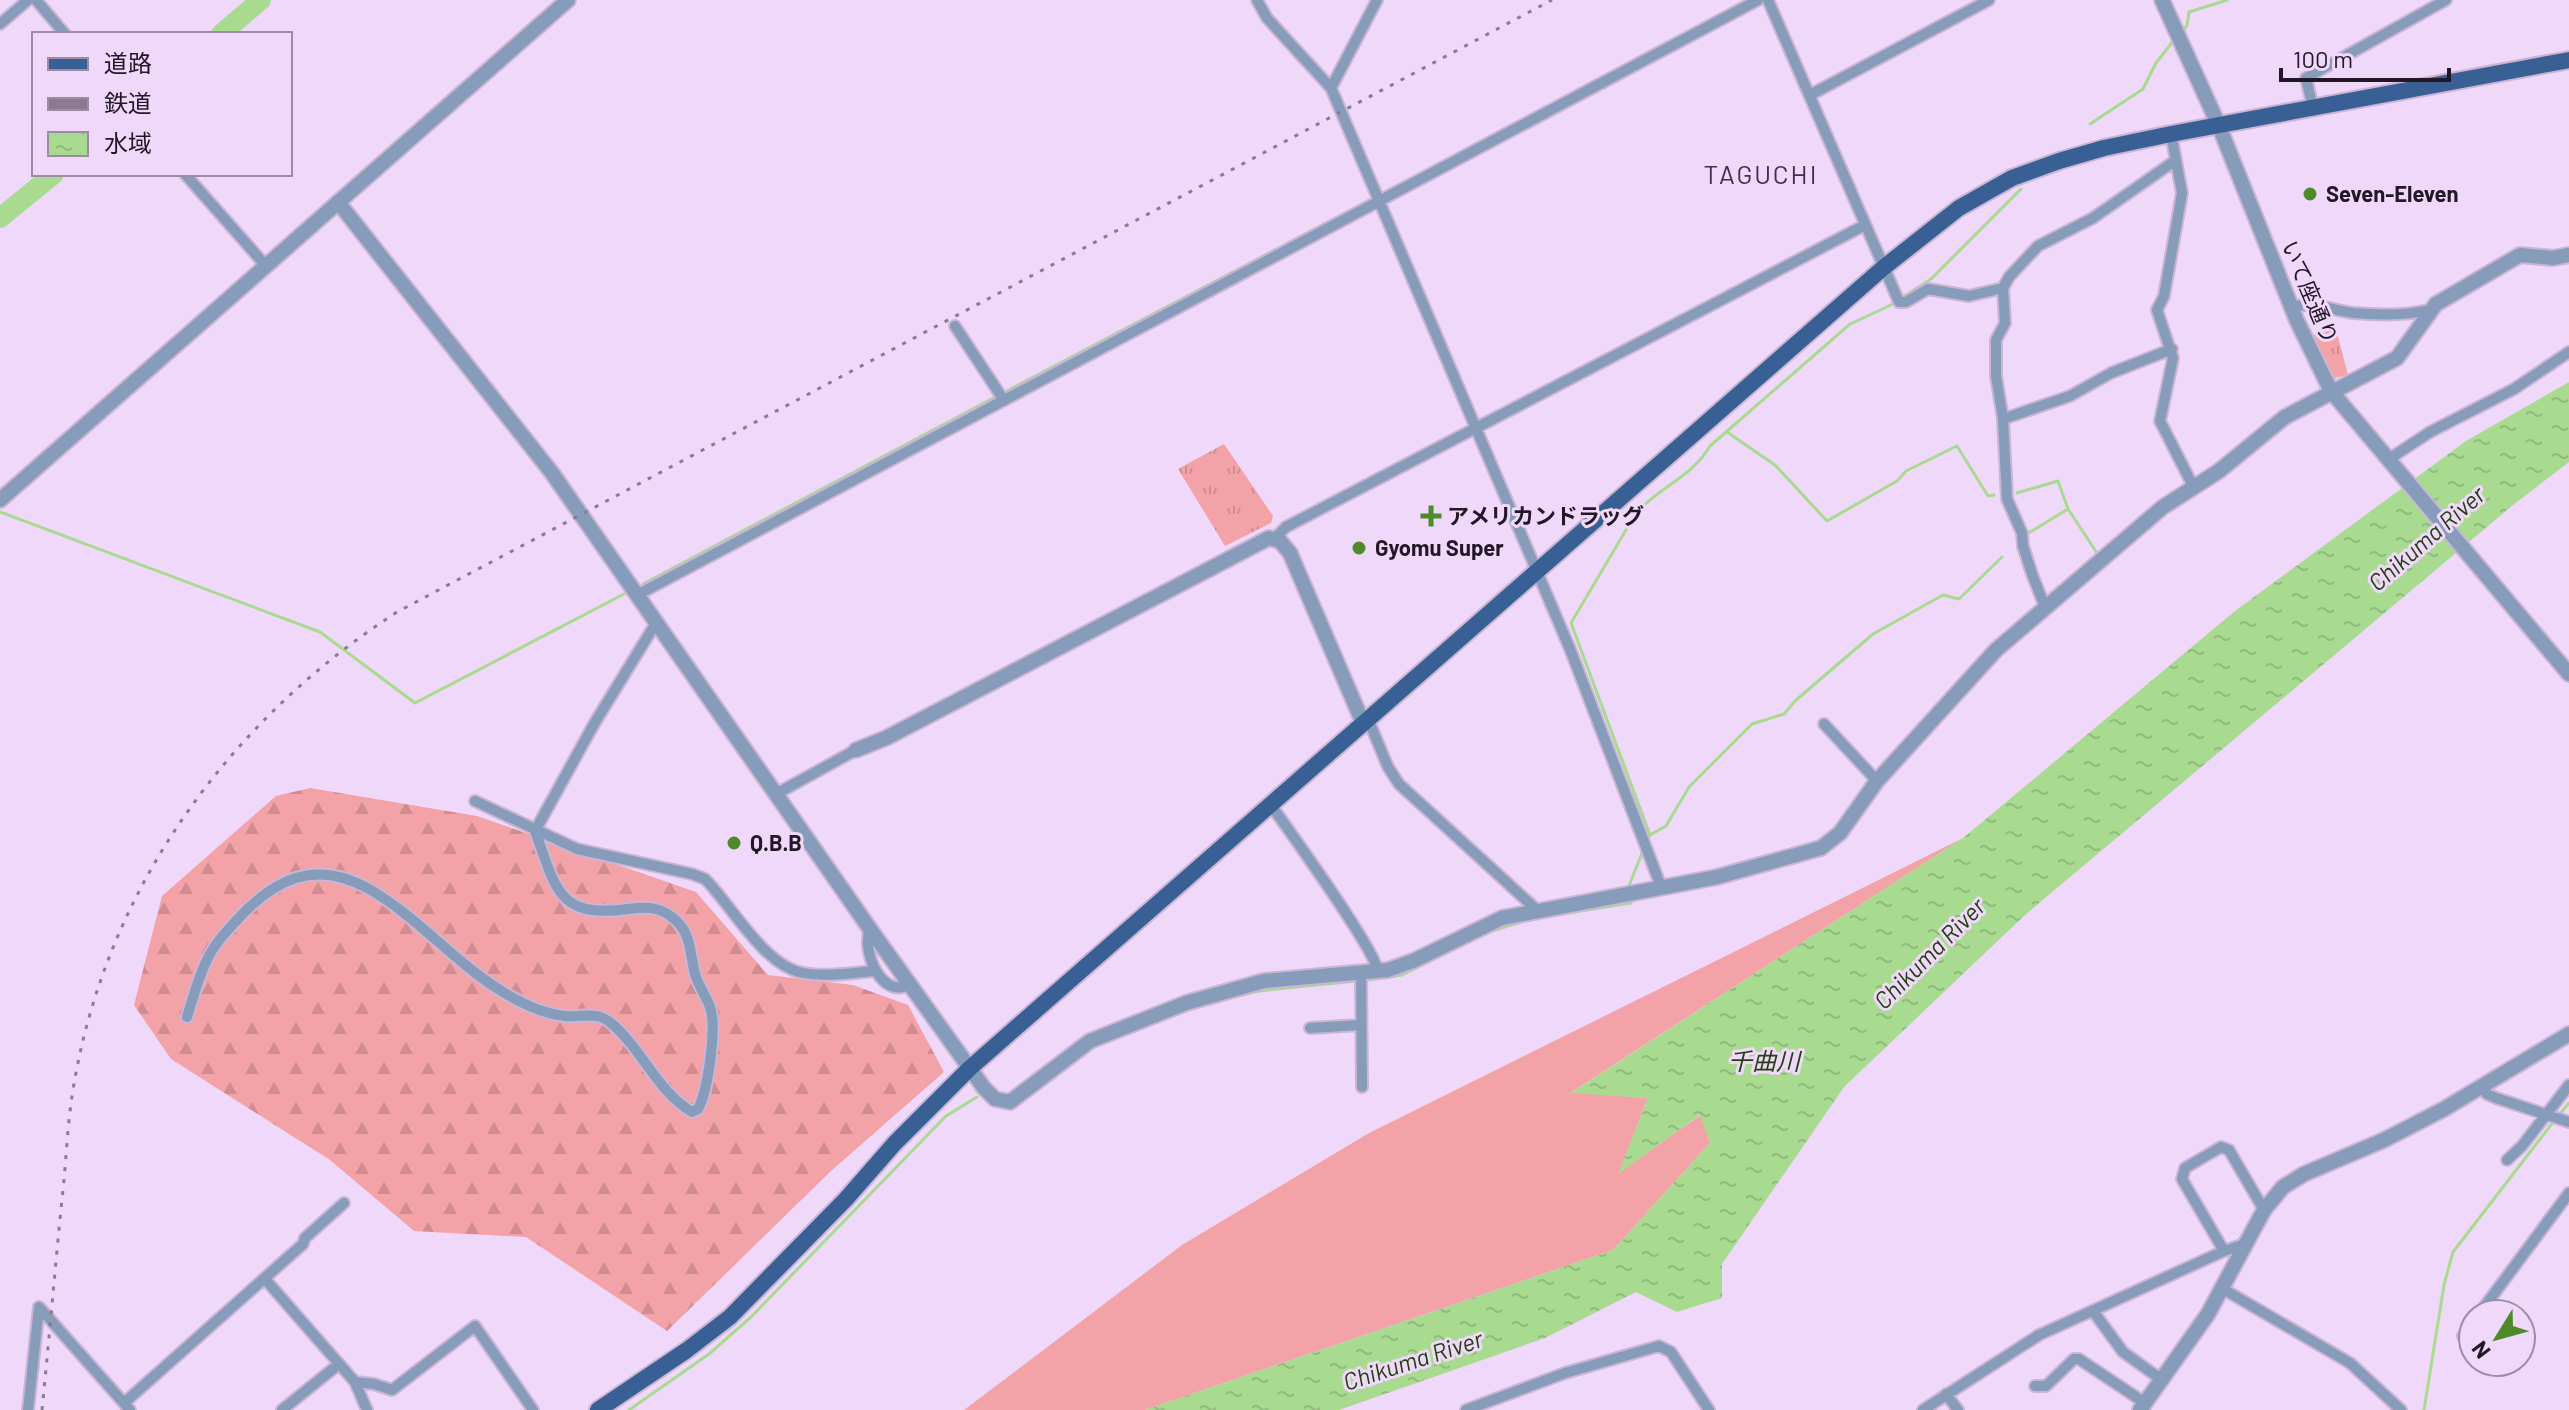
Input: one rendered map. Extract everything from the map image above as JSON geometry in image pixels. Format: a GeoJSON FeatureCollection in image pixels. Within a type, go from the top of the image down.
{"type":"FeatureCollection","features":[{"type":"Feature","properties":{"kind":"main road"},"geometry":{"type":"LineString","coordinates":[[598,1410],[711,1332],[738,1309],[970,1068],[1941,220],[2012,178],[2104,148],[2569,60]]}},
{"type":"Feature","properties":{"kind":"street"},"geometry":{"type":"LineString","coordinates":[[0,24],[28,0]]}},
{"type":"Feature","properties":{"kind":"street"},"geometry":{"type":"LineString","coordinates":[[36,0],[63,32]]}},
{"type":"Feature","properties":{"kind":"street"},"geometry":{"type":"LineString","coordinates":[[0,500],[568,0]]}},
{"type":"Feature","properties":{"kind":"street"},"geometry":{"type":"LineString","coordinates":[[1257,0],[1267,18],[1331,88],[1570,649],[1662,889]]}},
{"type":"Feature","properties":{"kind":"street"},"geometry":{"type":"LineString","coordinates":[[1331,88],[1377,0]]}},
{"type":"Feature","properties":{"kind":"street"},"geometry":{"type":"LineString","coordinates":[[637,595],[1002,396],[1380,201],[1758,0]]}},
{"type":"Feature","properties":{"kind":"street"},"geometry":{"type":"LineString","coordinates":[[1768,0],[1898,301],[1906,302],[1928,289],[1969,296],[2003,288]]}},
{"type":"Feature","properties":{"kind":"street"},"geometry":{"type":"LineString","coordinates":[[1810,95],[1989,0]]}},
{"type":"Feature","properties":{"kind":"street","name":"いて座通り"},"geometry":{"type":"LineString","coordinates":[[2162,0],[2219,126],[2291,307],[2331,391],[2569,674]]}},
{"type":"Feature","properties":{"kind":"street"},"geometry":{"type":"LineString","coordinates":[[2313,108],[2306,78],[2446,0]]}},
{"type":"Feature","properties":{"kind":"street"},"geometry":{"type":"LineString","coordinates":[[2171,134],[2182,193],[2164,296],[2157,310],[2172,349],[2172,368],[2160,421],[2193,486]]}},
{"type":"Feature","properties":{"kind":"street"},"geometry":{"type":"LineString","coordinates":[[2045,607],[2023,546],[2022,533],[2007,499],[2003,419],[1996,376],[1996,340],[2005,323],[2003,288],[2009,277],[2038,246],[2093,218],[2176,160]]}},
{"type":"Feature","properties":{"kind":"street"},"geometry":{"type":"LineString","coordinates":[[187,176],[266,266]]}},
{"type":"Feature","properties":{"kind":"street"},"geometry":{"type":"LineString","coordinates":[[338,202],[512,421],[989,1094],[995,1099],[1010,1102],[1090,1041],[1186,1003],[1264,981],[1378,972],[1413,961],[1502,918],[1717,877],[1821,848],[1840,833],[1877,781],[1996,650],[2124,539],[2193,486],[2219,471],[2285,417],[2397,358],[2429,310],[2447,297],[2520,255],[2553,258],[2569,255]]}},
{"type":"Feature","properties":{"kind":"street"},"geometry":{"type":"LineString","coordinates":[[776,794],[1263,540],[1275,538],[1286,527],[1865,225]]}},
{"type":"Feature","properties":{"kind":"street"},"geometry":{"type":"LineString","coordinates":[[2291,307],[2307,304],[2354,313],[2409,315],[2429,310]]}},
{"type":"Feature","properties":{"kind":"street"},"geometry":{"type":"LineString","coordinates":[[955,326],[1002,396]]}},
{"type":"Feature","properties":{"kind":"street"},"geometry":{"type":"LineString","coordinates":[[2003,419],[2070,396],[2111,373],[2172,349]]}},
{"type":"Feature","properties":{"kind":"street"},"geometry":{"type":"LineString","coordinates":[[2392,464],[2430,432],[2514,389],[2569,352]]}},
{"type":"Feature","properties":{"kind":"street"},"geometry":{"type":"LineString","coordinates":[[1275,538],[1290,553],[1366,721],[1399,784],[1538,911]]}},
{"type":"Feature","properties":{"kind":"street"},"geometry":{"type":"LineString","coordinates":[[187,1017],[207,958],[253,902],[274,886],[303,875],[335,877],[367,888],[392,905],[503,992],[543,1012],[567,1016],[594,1014],[603,1018],[633,1047],[660,1085],[692,1112],[698,1109],[713,1047],[712,1024],[711,1010],[695,975],[690,939],[673,917],[660,909],[645,907],[594,913],[563,896],[549,872],[535,831],[594,724],[656,623]]}},
{"type":"Feature","properties":{"kind":"street"},"geometry":{"type":"LineString","coordinates":[[1824,724],[1877,781]]}},
{"type":"Feature","properties":{"kind":"street"},"geometry":{"type":"LineString","coordinates":[[475,801],[577,849],[705,879],[767,951],[785,967],[816,974],[875,971]]}},
{"type":"Feature","properties":{"kind":"street"},"geometry":{"type":"LineString","coordinates":[[1271,805],[1362,940],[1377,964],[1378,972]]}},
{"type":"Feature","properties":{"kind":"street"},"geometry":{"type":"LineString","coordinates":[[870,929],[867,947],[875,971],[895,988],[910,984]]}},
{"type":"Feature","properties":{"kind":"street"},"geometry":{"type":"LineString","coordinates":[[1361,973],[1362,1087]]}},
{"type":"Feature","properties":{"kind":"street"},"geometry":{"type":"LineString","coordinates":[[1310,1028],[1360,1025]]}},
{"type":"Feature","properties":{"kind":"street"},"geometry":{"type":"LineString","coordinates":[[2035,1386],[2046,1386],[2074,1359],[2079,1359],[2142,1406],[2223,1289],[2264,1210],[2283,1187],[2394,1135],[2569,1034]]}},
{"type":"Feature","properties":{"kind":"street"},"geometry":{"type":"LineString","coordinates":[[2507,1160],[2558,1117],[2569,1085]]}},
{"type":"Feature","properties":{"kind":"street"},"geometry":{"type":"LineString","coordinates":[[2482,1086],[2487,1094],[2496,1098],[2558,1117]]}},
{"type":"Feature","properties":{"kind":"street"},"geometry":{"type":"LineString","coordinates":[[2224,1251],[2182,1179],[2185,1168],[2221,1147],[2229,1150],[2264,1210]]}},
{"type":"Feature","properties":{"kind":"street"},"geometry":{"type":"LineString","coordinates":[[2491,1298],[2569,1193]]}},
{"type":"Feature","properties":{"kind":"street"},"geometry":{"type":"LineString","coordinates":[[28,1410],[39,1307],[127,1407],[344,1203]]}},
{"type":"Feature","properties":{"kind":"street"},"geometry":{"type":"LineString","coordinates":[[1923,1410],[2029,1341],[2245,1244]]}},
{"type":"Feature","properties":{"kind":"street"},"geometry":{"type":"LineString","coordinates":[[265,1279],[355,1382],[367,1410]]}},
{"type":"Feature","properties":{"kind":"street"},"geometry":{"type":"LineString","coordinates":[[2223,1289],[2350,1363],[2401,1410]]}},
{"type":"Feature","properties":{"kind":"street"},"geometry":{"type":"LineString","coordinates":[[2093,1311],[2123,1352],[2162,1380]]}},
{"type":"Feature","properties":{"kind":"street"},"geometry":{"type":"LineString","coordinates":[[355,1382],[392,1390],[399,1387],[416,1370],[475,1326],[533,1410]]}},
{"type":"Feature","properties":{"kind":"street"},"geometry":{"type":"LineString","coordinates":[[1466,1410],[1565,1373],[1659,1346],[1671,1352],[1709,1410]]}},
{"type":"Feature","properties":{"kind":"street"},"geometry":{"type":"LineString","coordinates":[[282,1410],[339,1364]]}},
{"type":"Feature","properties":{"kind":"street"},"geometry":{"type":"LineString","coordinates":[[1946,1394],[1958,1410]]}},
{"type":"Feature","properties":{"kind":"green space"},"geometry":{"type":"Polygon","coordinates":[[[2336,329],[2348,375],[2334,378],[2313,335],[2336,329]]]}},
{"type":"Feature","properties":{"kind":"green space"},"geometry":{"type":"Polygon","coordinates":[[[1224,444],[1273,516],[1271,523],[1225,546],[1178,469],[1224,444]]]}},
{"type":"Feature","properties":{"kind":"green space"},"geometry":{"type":"Polygon","coordinates":[[[310,788],[477,816],[696,892],[768,975],[853,985],[908,1005],[944,1072],[831,1171],[667,1331],[526,1237],[414,1231],[330,1160],[171,1059],[134,1005],[162,896],[276,796],[310,788]]]}},
{"type":"Feature","properties":{"kind":"green space"},"geometry":{"type":"Polygon","coordinates":[[[1963,838],[1572,1092],[1648,1098],[1619,1172],[1701,1115],[1710,1143],[1613,1250],[1145,1410],[964,1410],[1182,1245],[1369,1133],[1963,838]]]}},
{"type":"Feature","properties":{"kind":"water","name":"千曲川"},"geometry":{"type":"Polygon","coordinates":[[[2569,382],[2569,462],[2513,505],[2025,915],[1844,1087],[1722,1264],[1722,1298],[1677,1312],[1636,1292],[1545,1338],[1339,1410],[1145,1410],[1613,1250],[1710,1143],[1700,1115],[1618,1174],[1648,1098],[1571,1093],[1963,838],[2235,611],[2466,441],[2569,382]]]}},
{"type":"Feature","properties":{"kind":"waterway"},"geometry":{"type":"LineString","coordinates":[[223,32],[261,0]]}},
{"type":"Feature","properties":{"kind":"waterway"},"geometry":{"type":"LineString","coordinates":[[1718,16],[1746,0]]}},
{"type":"Feature","properties":{"kind":"waterway"},"geometry":{"type":"LineString","coordinates":[[2183,31],[2189,12],[2227,0]]}},
{"type":"Feature","properties":{"kind":"waterway"},"geometry":{"type":"LineString","coordinates":[[2090,124],[2143,89],[2156,63],[2174,40]]}},
{"type":"Feature","properties":{"kind":"waterway"},"geometry":{"type":"LineString","coordinates":[[1524,119],[1602,77]]}},
{"type":"Feature","properties":{"kind":"waterway"},"geometry":{"type":"LineString","coordinates":[[0,218],[52,176]]}},
{"type":"Feature","properties":{"kind":"waterway"},"geometry":{"type":"LineString","coordinates":[[1003,393],[1400,184]]}},
{"type":"Feature","properties":{"kind":"waterway"},"geometry":{"type":"LineString","coordinates":[[1647,841],[1650,835],[1571,623],[1636,513],[1645,504],[1694,466],[1710,446],[1850,324],[1889,306],[1931,279],[2021,189]]}},
{"type":"Feature","properties":{"kind":"waterway"},"geometry":{"type":"LineString","coordinates":[[643,584],[997,396]]}},
{"type":"Feature","properties":{"kind":"waterway"},"geometry":{"type":"LineString","coordinates":[[1727,432],[1775,465],[1827,521],[1897,481],[1906,471],[1957,446],[1988,496],[1994,495]]}},
{"type":"Feature","properties":{"kind":"waterway"},"geometry":{"type":"LineString","coordinates":[[2017,493],[2058,481],[2068,509]]}},
{"type":"Feature","properties":{"kind":"waterway"},"geometry":{"type":"LineString","coordinates":[[2027,534],[2068,509],[2097,553]]}},
{"type":"Feature","properties":{"kind":"waterway"},"geometry":{"type":"LineString","coordinates":[[0,512],[320,632],[415,703],[624,594]]}},
{"type":"Feature","properties":{"kind":"waterway"},"geometry":{"type":"LineString","coordinates":[[1650,835],[1666,826],[1689,787],[1752,724],[1784,714],[1873,634],[1943,595],[1959,599],[2002,557]]}},
{"type":"Feature","properties":{"kind":"waterway"},"geometry":{"type":"LineString","coordinates":[[1628,888],[1643,851]]}},
{"type":"Feature","properties":{"kind":"waterway"},"geometry":{"type":"LineString","coordinates":[[1543,917],[1631,903],[1631,900]]}},
{"type":"Feature","properties":{"kind":"waterway"},"geometry":{"type":"LineString","coordinates":[[1368,980],[1402,975],[1492,931],[1524,921]]}},
{"type":"Feature","properties":{"kind":"waterway"},"geometry":{"type":"LineString","coordinates":[[1225,999],[1259,991],[1356,981]]}},
{"type":"Feature","properties":{"kind":"waterway"},"geometry":{"type":"LineString","coordinates":[[1091,1048],[1191,1009]]}},
{"type":"Feature","properties":{"kind":"waterway"},"geometry":{"type":"LineString","coordinates":[[629,1410],[709,1354],[751,1317],[946,1116],[977,1097]]}},
{"type":"Feature","properties":{"kind":"waterway"},"geometry":{"type":"LineString","coordinates":[[2559,1115],[2569,1103]]}},
{"type":"Feature","properties":{"kind":"waterway"},"geometry":{"type":"LineString","coordinates":[[2424,1410],[2444,1285],[2453,1252],[2554,1121]]}},
{"type":"Feature","properties":{"kind":"railway"},"geometry":{"type":"LineString","coordinates":[[42,1410],[70,1109],[88,1021],[112,950],[144,883],[182,819],[228,760],[279,705],[335,656],[397,612],[1552,0]]}},
{"type":"Feature","properties":{"kind":"place","name":"Seven-Eleven"},"geometry":{"type":"Point","coordinates":[2310,194]}},
{"type":"Feature","properties":{"kind":"place","name":"アメリカンドラッグ"},"geometry":{"type":"Point","coordinates":[1431,516]}},
{"type":"Feature","properties":{"kind":"place","name":"Gyomu Super"},"geometry":{"type":"Point","coordinates":[1359,548]}},
{"type":"Feature","properties":{"kind":"place","name":"Q.B.B"},"geometry":{"type":"Point","coordinates":[734,843]}},
{"type":"Feature","properties":{"kind":"district","name":"TAGUCHI"},"geometry":{"type":"Point","coordinates":[1761,175]}},
{"type":"Feature","properties":{"kind":"water label","name":"Chikuma River"},"geometry":{"type":"Point","coordinates":[2427,539]}},
{"type":"Feature","properties":{"kind":"water label","name":"Chikuma River"},"geometry":{"type":"Point","coordinates":[1930,954]}},
{"type":"Feature","properties":{"kind":"water label","name":"Chikuma River"},"geometry":{"type":"Point","coordinates":[1413,1361]}}]}
